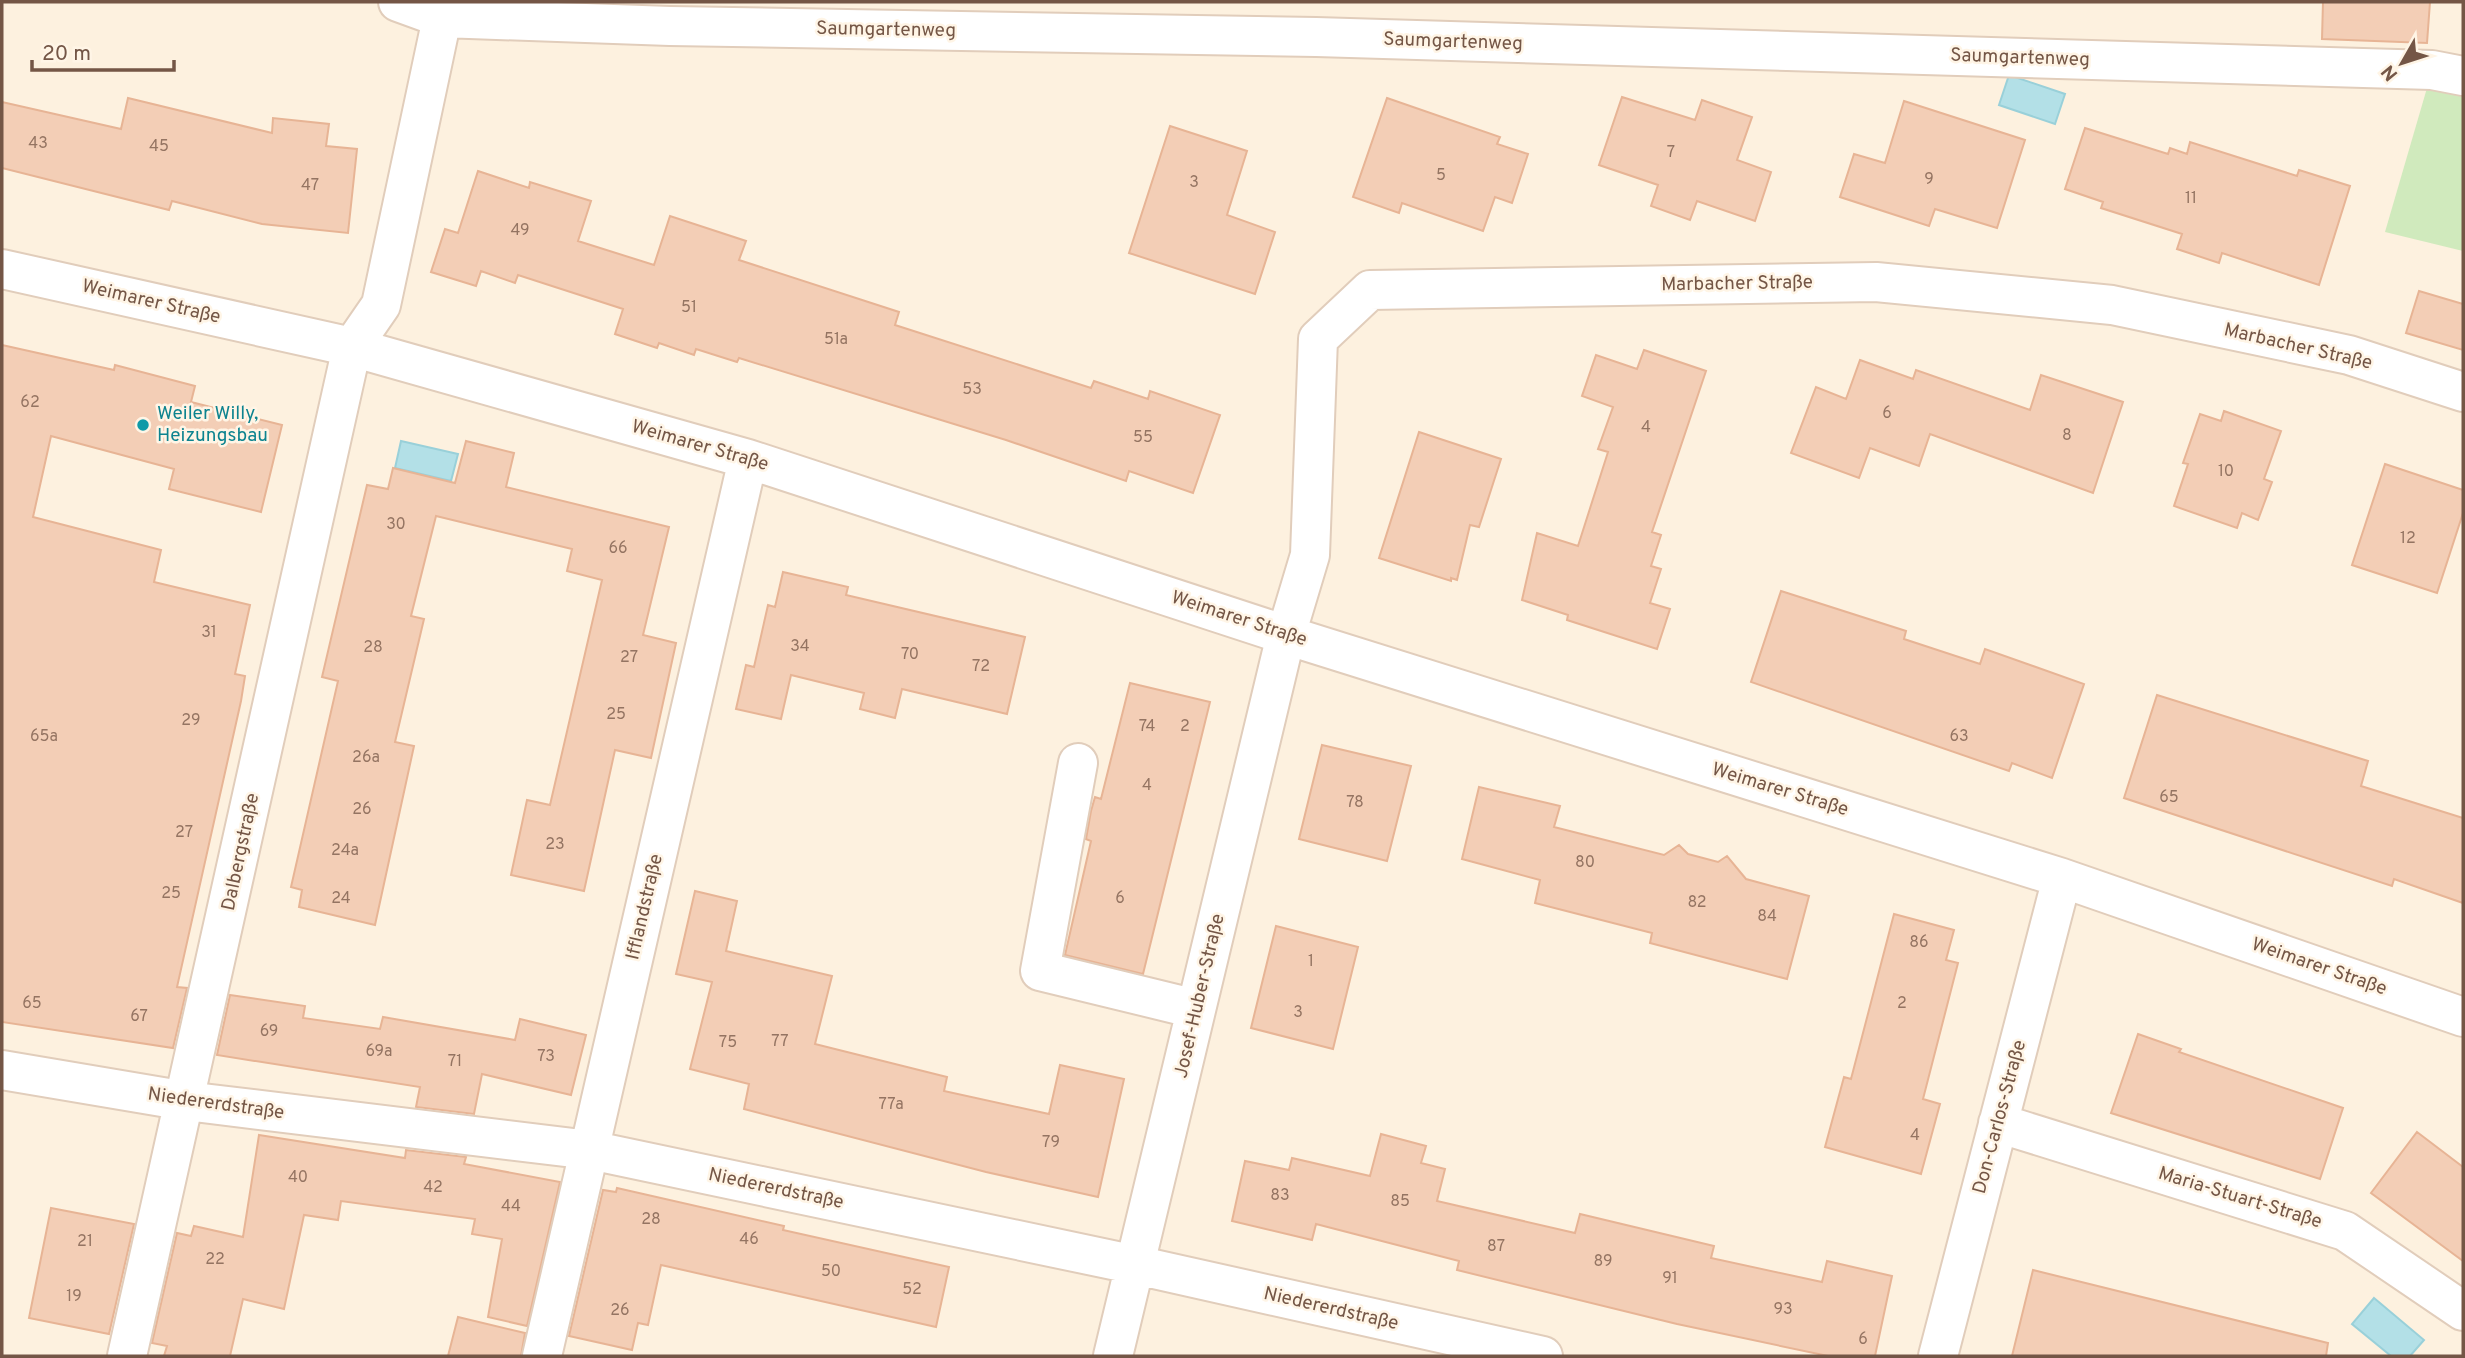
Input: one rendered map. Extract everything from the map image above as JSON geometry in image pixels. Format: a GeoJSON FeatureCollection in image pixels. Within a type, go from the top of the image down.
{"type":"FeatureCollection","features":[{"type":"Feature","properties":{"kind":"street","name":"Saumgartenweg"},"geometry":{"type":"LineString","coordinates":[[398,2],[442,18],[671,14],[1316,37],[2418,70],[2463,76]]}},
{"type":"Feature","properties":{"kind":"street"},"geometry":{"type":"LineString","coordinates":[[352,347],[381,305],[442,18]]}},
{"type":"Feature","properties":{"kind":"street","name":"Weimarer Straße"},"geometry":{"type":"LineString","coordinates":[[2,269],[352,347],[748,458],[1286,635],[2062,878],[2463,1017]]}},
{"type":"Feature","properties":{"kind":"street","name":"Marbacher Straße"},"geometry":{"type":"LineString","coordinates":[[1286,635],[1310,555],[1318,339],[1370,290],[1876,282],[2112,305],[2349,355],[2463,393]]}},
{"type":"Feature","properties":{"kind":"street","name":"Dalbergstraße"},"geometry":{"type":"LineString","coordinates":[[127,1356],[352,347]]}},
{"type":"Feature","properties":{"kind":"street","name":"Ifflandstraße"},"geometry":{"type":"LineString","coordinates":[[542,1356],[748,458]]}},
{"type":"Feature","properties":{"kind":"street","name":"Josef-Huber-Straße"},"geometry":{"type":"LineString","coordinates":[[1113,1356],[1286,635]]}},
{"type":"Feature","properties":{"kind":"street"},"geometry":{"type":"LineString","coordinates":[[1078,763],[1040,971],[1196,1009]]}},
{"type":"Feature","properties":{"kind":"street","name":"Don-Carlos-Straße"},"geometry":{"type":"LineString","coordinates":[[1938,1356],[2062,878]]}},
{"type":"Feature","properties":{"kind":"street","name":"Niedererdstraße"},"geometry":{"type":"LineString","coordinates":[[2,1070],[186,1101],[590,1150],[1136,1265],[1543,1356]]}},
{"type":"Feature","properties":{"kind":"street","name":"Maria-Stuart-Straße"},"geometry":{"type":"LineString","coordinates":[[1998,1123],[2345,1231],[2463,1311]]}},
{"type":"Feature","properties":{"kind":"green space"},"geometry":{"type":"Polygon","coordinates":[[[2427,88],[2463,89],[2463,251],[2385,232],[2427,88]]]}},
{"type":"Feature","properties":{"kind":"water"},"geometry":{"type":"Polygon","coordinates":[[[2009,75],[2065,94],[2055,124],[1999,105],[2009,75]]]}},
{"type":"Feature","properties":{"kind":"water"},"geometry":{"type":"Polygon","coordinates":[[[401,441],[458,454],[451,481],[395,468],[401,441]]]}},
{"type":"Feature","properties":{"kind":"water"},"geometry":{"type":"Polygon","coordinates":[[[2374,1298],[2424,1340],[2410,1356],[2391,1356],[2352,1324],[2374,1298]]]}},
{"type":"Feature","properties":{"kind":"building"},"geometry":{"type":"Polygon","coordinates":[[[2323,2],[2430,2],[2427,43],[2322,39],[2323,2]]]}},
{"type":"Feature","properties":{"kind":"building"},"geometry":{"type":"Polygon","coordinates":[[[1622,97],[1695,120],[1702,100],[1752,117],[1737,160],[1771,172],[1755,221],[1697,201],[1690,220],[1651,206],[1658,185],[1599,165],[1622,97]]]}},
{"type":"Feature","properties":{"kind":"building"},"geometry":{"type":"Polygon","coordinates":[[[128,98],[272,133],[273,118],[329,124],[326,146],[357,149],[348,233],[262,224],[172,201],[169,210],[2,168],[2,102],[121,129],[128,98]]]}},
{"type":"Feature","properties":{"kind":"building"},"geometry":{"type":"Polygon","coordinates":[[[1387,98],[1500,137],[1497,144],[1528,154],[1512,203],[1495,197],[1483,231],[1402,203],[1399,213],[1353,197],[1387,98]]]}},
{"type":"Feature","properties":{"kind":"building"},"geometry":{"type":"Polygon","coordinates":[[[1904,101],[2025,140],[1997,228],[1935,209],[1929,226],[1840,197],[1854,154],[1885,163],[1904,101]]]}},
{"type":"Feature","properties":{"kind":"building"},"geometry":{"type":"Polygon","coordinates":[[[1170,126],[1247,151],[1227,215],[1275,232],[1255,294],[1129,253],[1170,126]]]}},
{"type":"Feature","properties":{"kind":"building"},"geometry":{"type":"Polygon","coordinates":[[[2085,128],[2168,154],[2170,148],[2187,154],[2190,142],[2297,176],[2299,170],[2350,186],[2319,285],[2222,253],[2219,263],[2177,249],[2182,234],[2101,208],[2103,202],[2065,189],[2085,128]]]}},
{"type":"Feature","properties":{"kind":"building"},"geometry":{"type":"Polygon","coordinates":[[[478,171],[529,188],[530,182],[591,201],[578,241],[654,265],[670,216],[746,241],[739,260],[899,312],[895,325],[1091,388],[1094,381],[1148,399],[1150,391],[1220,415],[1193,493],[1129,471],[1126,481],[1006,440],[739,358],[737,362],[696,349],[694,355],[659,343],[657,348],[615,334],[623,309],[518,275],[515,283],[481,271],[476,286],[431,272],[445,229],[458,233],[478,171]]]}},
{"type":"Feature","properties":{"kind":"building"},"geometry":{"type":"Polygon","coordinates":[[[2419,291],[2463,304],[2463,350],[2406,333],[2419,291]]]}},
{"type":"Feature","properties":{"kind":"building"},"geometry":{"type":"Polygon","coordinates":[[[2,345],[114,370],[115,365],[195,386],[191,402],[282,425],[261,512],[169,489],[174,469],[51,436],[33,517],[161,550],[154,582],[250,605],[235,674],[245,676],[241,701],[177,987],[187,988],[173,1048],[2,1022],[2,345]]]}},
{"type":"Feature","properties":{"kind":"building"},"geometry":{"type":"Polygon","coordinates":[[[1644,350],[1706,371],[1652,532],[1661,535],[1651,566],[1661,569],[1650,603],[1670,609],[1657,649],[1567,620],[1568,615],[1522,600],[1537,533],[1578,546],[1608,452],[1598,449],[1613,407],[1582,396],[1596,355],[1637,369],[1644,350]]]}},
{"type":"Feature","properties":{"kind":"building"},"geometry":{"type":"Polygon","coordinates":[[[1860,360],[1913,379],[1916,370],[2030,410],[2041,375],[2123,402],[2093,493],[1930,434],[1919,466],[1870,448],[1859,478],[1791,453],[1816,387],[1846,399],[1860,360]]]}},
{"type":"Feature","properties":{"kind":"building"},"geometry":{"type":"Polygon","coordinates":[[[2224,411],[2281,431],[2264,479],[2272,482],[2258,520],[2242,513],[2237,528],[2174,506],[2188,464],[2183,463],[2200,414],[2221,421],[2224,411]]]}},
{"type":"Feature","properties":{"kind":"building"},"geometry":{"type":"Polygon","coordinates":[[[1419,432],[1501,459],[1479,527],[1470,525],[1457,580],[1451,578],[1451,581],[1379,558],[1419,432]]]}},
{"type":"Feature","properties":{"kind":"building"},"geometry":{"type":"Polygon","coordinates":[[[466,441],[514,453],[506,487],[669,527],[643,635],[676,643],[651,758],[615,750],[584,891],[511,875],[527,800],[550,805],[602,580],[567,571],[572,549],[436,516],[411,616],[424,619],[395,742],[414,746],[375,925],[299,907],[302,890],[291,887],[338,681],[322,677],[367,485],[388,489],[393,468],[455,483],[466,441]]]}},
{"type":"Feature","properties":{"kind":"building"},"geometry":{"type":"Polygon","coordinates":[[[2385,464],[2463,490],[2463,513],[2437,593],[2352,565],[2385,464]]]}},
{"type":"Feature","properties":{"kind":"building"},"geometry":{"type":"Polygon","coordinates":[[[783,572],[848,587],[846,595],[1025,637],[1007,714],[902,689],[895,718],[860,709],[864,693],[791,675],[781,719],[736,709],[746,665],[754,667],[768,605],[775,607],[783,572]]]}},
{"type":"Feature","properties":{"kind":"building"},"geometry":{"type":"Polygon","coordinates":[[[1781,591],[1906,631],[1904,639],[1980,664],[1985,649],[2084,684],[2052,778],[2012,763],[2009,771],[1751,682],[1781,591]]]}},
{"type":"Feature","properties":{"kind":"building"},"geometry":{"type":"Polygon","coordinates":[[[1130,683],[1210,702],[1143,974],[1065,955],[1091,841],[1086,839],[1091,811],[1095,797],[1101,799],[1130,683]]]}},
{"type":"Feature","properties":{"kind":"building"},"geometry":{"type":"Polygon","coordinates":[[[2157,695],[2368,761],[2361,786],[2463,818],[2463,903],[2394,879],[2392,886],[2124,798],[2157,695]]]}},
{"type":"Feature","properties":{"kind":"building"},"geometry":{"type":"Polygon","coordinates":[[[1322,745],[1411,766],[1387,861],[1299,839],[1322,745]]]}},
{"type":"Feature","properties":{"kind":"building"},"geometry":{"type":"Polygon","coordinates":[[[1479,787],[1560,806],[1554,827],[1664,855],[1679,845],[1688,854],[1718,862],[1727,856],[1746,879],[1809,896],[1787,979],[1650,943],[1652,933],[1535,903],[1540,880],[1462,859],[1479,787]]]}},
{"type":"Feature","properties":{"kind":"building"},"geometry":{"type":"Polygon","coordinates":[[[695,891],[737,901],[726,951],[832,976],[815,1044],[947,1077],[944,1091],[1049,1114],[1060,1065],[1124,1079],[1098,1197],[986,1172],[744,1109],[749,1084],[690,1069],[712,982],[676,974],[695,891]]]}},
{"type":"Feature","properties":{"kind":"building"},"geometry":{"type":"Polygon","coordinates":[[[1894,914],[1954,930],[1946,960],[1958,963],[1923,1099],[1940,1104],[1921,1174],[1825,1147],[1844,1077],[1851,1079],[1894,914]]]}},
{"type":"Feature","properties":{"kind":"building"},"geometry":{"type":"Polygon","coordinates":[[[1276,926],[1358,947],[1333,1049],[1251,1028],[1276,926]]]}},
{"type":"Feature","properties":{"kind":"building"},"geometry":{"type":"Polygon","coordinates":[[[230,995],[305,1006],[303,1018],[380,1029],[383,1017],[515,1040],[520,1019],[586,1035],[571,1095],[482,1074],[474,1114],[416,1107],[420,1087],[217,1055],[230,995]]]}},
{"type":"Feature","properties":{"kind":"building"},"geometry":{"type":"Polygon","coordinates":[[[2138,1034],[2181,1049],[2179,1052],[2343,1108],[2320,1179],[2111,1113],[2138,1034]]]}},
{"type":"Feature","properties":{"kind":"building"},"geometry":{"type":"Polygon","coordinates":[[[2417,1132],[2463,1167],[2463,1261],[2371,1193],[2417,1132]]]}},
{"type":"Feature","properties":{"kind":"building"},"geometry":{"type":"Polygon","coordinates":[[[1381,1134],[1426,1146],[1421,1163],[1445,1169],[1437,1201],[1575,1233],[1580,1214],[1714,1246],[1711,1258],[1822,1282],[1827,1261],[1892,1276],[1875,1356],[1828,1356],[1677,1324],[1457,1270],[1459,1261],[1316,1224],[1312,1240],[1232,1221],[1245,1161],[1289,1170],[1292,1158],[1370,1176],[1381,1134]]]}},
{"type":"Feature","properties":{"kind":"building"},"geometry":{"type":"Polygon","coordinates":[[[259,1135],[405,1158],[406,1150],[466,1157],[464,1164],[560,1182],[527,1326],[488,1317],[502,1239],[472,1234],[475,1219],[341,1201],[338,1220],[304,1215],[284,1309],[243,1299],[230,1356],[164,1356],[167,1346],[152,1343],[177,1233],[191,1236],[194,1226],[243,1237],[259,1135]]]}},
{"type":"Feature","properties":{"kind":"building"},"geometry":{"type":"Polygon","coordinates":[[[617,1188],[784,1226],[783,1230],[949,1267],[936,1327],[661,1265],[648,1325],[638,1323],[632,1350],[569,1336],[603,1190],[616,1192],[617,1188]]]}},
{"type":"Feature","properties":{"kind":"building"},"geometry":{"type":"Polygon","coordinates":[[[51,1208],[134,1224],[109,1334],[29,1318],[51,1208]]]}},
{"type":"Feature","properties":{"kind":"building"},"geometry":{"type":"Polygon","coordinates":[[[2033,1270],[2328,1343],[2326,1356],[2012,1356],[2033,1270]]]}},
{"type":"Feature","properties":{"kind":"building"},"geometry":{"type":"Polygon","coordinates":[[[458,1317],[525,1333],[521,1356],[448,1356],[458,1317]]]}},
{"type":"Feature","properties":{"kind":"place","name":"Weiler Willy, Heizungsbau"},"geometry":{"type":"Point","coordinates":[143,425]}}]}
